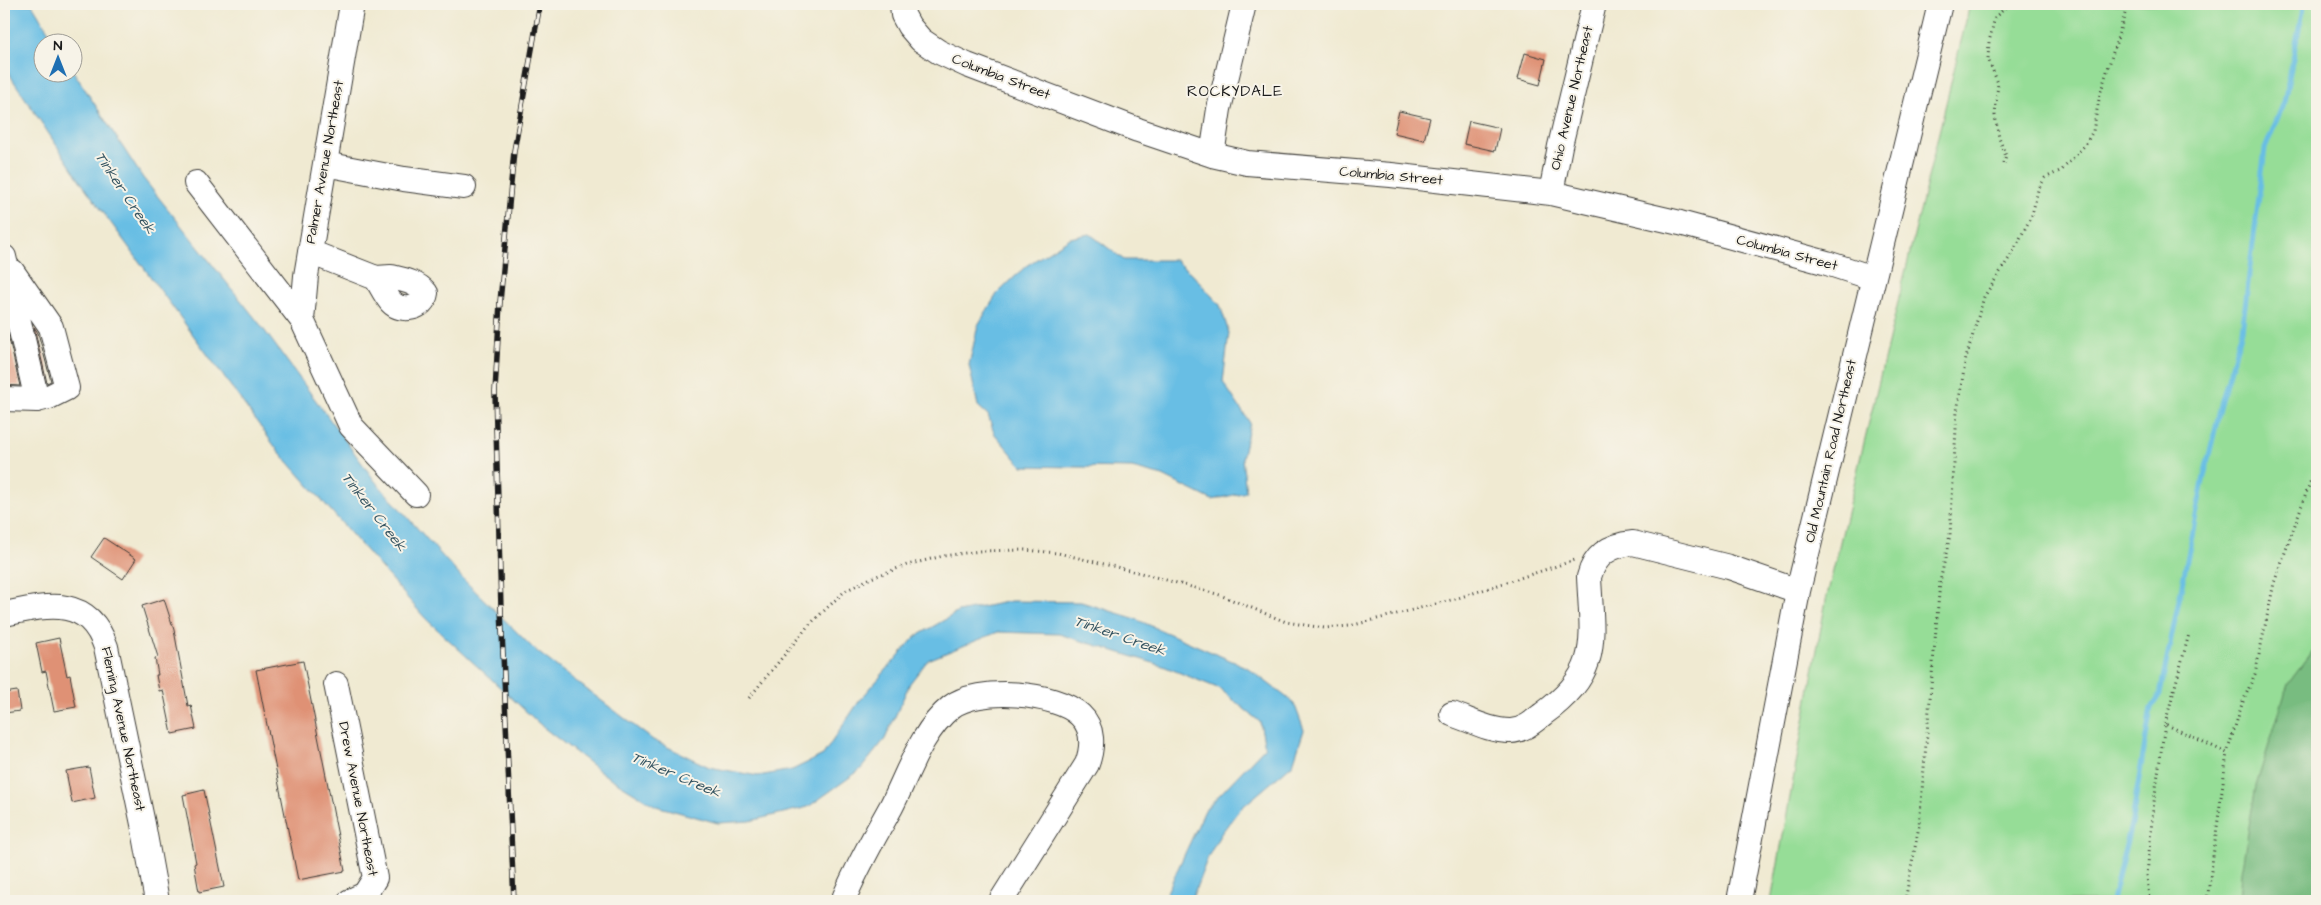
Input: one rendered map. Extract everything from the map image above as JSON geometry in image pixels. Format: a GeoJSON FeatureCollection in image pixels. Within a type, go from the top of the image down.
{"type":"FeatureCollection","features":[{"type":"Feature","properties":{"kind":"street","name":"Palmer Avenue Northeast"},"geometry":{"type":"LineString","coordinates":[[302,320],[310,252],[352,4]]}},
{"type":"Feature","properties":{"kind":"street","name":"Columbia Street"},"geometry":{"type":"LineString","coordinates":[[902,4],[909,26],[921,40],[939,52],[967,65],[1138,130],[1212,155],[1247,163],[1400,175],[1551,193],[1680,223],[1827,263],[1873,278]]}},
{"type":"Feature","properties":{"kind":"street"},"geometry":{"type":"LineString","coordinates":[[1212,155],[1219,109],[1244,4]]}},
{"type":"Feature","properties":{"kind":"street","name":"Ohio Avenue Northeast"},"geometry":{"type":"LineString","coordinates":[[1551,193],[1560,146],[1594,4]]}},
{"type":"Feature","properties":{"kind":"street","name":"Old Mountain Road Northeast"},"geometry":{"type":"LineString","coordinates":[[1739,901],[1798,592],[1940,4]]}},
{"type":"Feature","properties":{"kind":"street"},"geometry":{"type":"LineString","coordinates":[[325,164],[464,188]]}},
{"type":"Feature","properties":{"kind":"street"},"geometry":{"type":"LineString","coordinates":[[196,183],[302,320],[351,426],[416,494]]}},
{"type":"Feature","properties":{"kind":"street"},"geometry":{"type":"LineString","coordinates":[[310,252],[376,278]]}},
{"type":"Feature","properties":{"kind":"street"},"geometry":{"type":"LineString","coordinates":[[4,260],[37,400]]}},
{"type":"Feature","properties":{"kind":"street"},"geometry":{"type":"LineString","coordinates":[[4,260],[51,327],[67,388],[49,397],[37,400],[4,399]]}},
{"type":"Feature","properties":{"kind":"street"},"geometry":{"type":"LineString","coordinates":[[1452,714],[1499,731],[1523,729],[1549,710],[1571,690],[1582,676],[1592,645],[1589,576],[1592,566],[1602,553],[1620,544],[1633,543],[1729,567],[1798,592]]}},
{"type":"Feature","properties":{"kind":"street","name":"Fleming Avenue Northeast"},"geometry":{"type":"LineString","coordinates":[[4,614],[43,606],[70,608],[83,614],[101,633],[106,647],[139,805],[156,901]]}},
{"type":"Feature","properties":{"kind":"street","name":"Drew Avenue Northeast"},"geometry":{"type":"LineString","coordinates":[[336,684],[375,878],[365,894],[350,901]]}},
{"type":"Feature","properties":{"kind":"street"},"geometry":{"type":"LineString","coordinates":[[843,901],[850,882],[891,807],[909,768],[931,731],[943,714],[953,705],[967,697],[984,694],[1034,697],[1063,705],[1081,716],[1088,726],[1092,739],[1092,752],[1087,764],[1001,901]]}},
{"type":"Feature","properties":{"kind":"path"},"geometry":{"type":"LineString","coordinates":[[2004,164],[2006,156],[1999,138],[1995,115],[1998,83],[1988,59],[1989,42],[1995,17],[2010,4]]}},
{"type":"Feature","properties":{"kind":"path"},"geometry":{"type":"LineString","coordinates":[[1905,901],[1919,826],[1923,760],[1935,657],[1940,582],[1950,534],[1954,442],[1966,358],[1984,297],[2013,252],[2032,215],[2038,190],[2045,178],[2062,170],[2085,145],[2093,131],[2100,94],[2128,4]]}},
{"type":"Feature","properties":{"kind":"path"},"geometry":{"type":"LineString","coordinates":[[2311,4],[2317,5]]}},
{"type":"Feature","properties":{"kind":"path"},"geometry":{"type":"LineString","coordinates":[[2206,901],[2227,753],[2242,704],[2255,674],[2274,583],[2317,463]]}},
{"type":"Feature","properties":{"kind":"path"},"geometry":{"type":"LineString","coordinates":[[749,698],[808,626],[845,591],[907,565],[943,556],[980,551],[1025,550],[1058,553],[1220,595],[1286,622],[1324,628],[1350,626],[1455,599],[1602,553]]}},
{"type":"Feature","properties":{"kind":"path"},"geometry":{"type":"LineString","coordinates":[[2149,901],[2147,875],[2152,809],[2165,724],[2189,634]]}},
{"type":"Feature","properties":{"kind":"path"},"geometry":{"type":"LineString","coordinates":[[2165,724],[2227,753]]}},
{"type":"Feature","properties":{"kind":"green space"},"geometry":{"type":"Polygon","coordinates":[[[1970,4],[2317,4],[2317,901],[1771,901],[1826,600],[1970,4]]]}},
{"type":"Feature","properties":{"kind":"green space"},"geometry":{"type":"Polygon","coordinates":[[[2317,645],[2317,901],[2239,901],[2241,872],[2256,786],[2288,684],[2317,645]]]}},
{"type":"Feature","properties":{"kind":"water","name":"Tinker Creek"},"geometry":{"type":"Polygon","coordinates":[[[4,4],[32,4],[49,32],[32,32],[32,82],[80,82],[143,178],[259,323],[375,481],[462,578],[535,650],[653,740],[709,767],[758,776],[792,770],[823,755],[860,700],[915,637],[958,612],[1011,601],[1081,602],[1133,618],[1248,668],[1294,703],[1304,730],[1293,764],[1239,810],[1220,835],[1208,857],[1191,901],[1163,901],[1205,810],[1265,747],[1260,722],[1220,689],[1163,666],[1059,634],[998,632],[928,660],[910,683],[885,739],[860,770],[808,807],[750,821],[718,823],[656,806],[605,775],[544,728],[425,618],[276,448],[81,182],[4,64],[4,4]]]}},
{"type":"Feature","properties":{"kind":"water"},"geometry":{"type":"Polygon","coordinates":[[[1090,234],[1124,260],[1175,260],[1192,274],[1220,305],[1229,333],[1223,382],[1250,423],[1242,458],[1246,492],[1212,500],[1163,476],[1132,468],[1022,466],[994,433],[988,415],[978,406],[969,365],[978,325],[997,294],[1026,266],[1070,238],[1090,234]]]}},
{"type":"Feature","properties":{"kind":"building"},"geometry":{"type":"Polygon","coordinates":[[[1525,53],[1546,59],[1540,85],[1518,79],[1525,53]]]}},
{"type":"Feature","properties":{"kind":"building"},"geometry":{"type":"Polygon","coordinates":[[[1399,111],[1430,118],[1424,140],[1394,133],[1399,111]]]}},
{"type":"Feature","properties":{"kind":"building"},"geometry":{"type":"Polygon","coordinates":[[[1469,121],[1500,128],[1495,151],[1464,144],[1469,121]]]}},
{"type":"Feature","properties":{"kind":"building"},"geometry":{"type":"Polygon","coordinates":[[[4,317],[20,386],[4,385],[4,317]]]}},
{"type":"Feature","properties":{"kind":"building"},"geometry":{"type":"Polygon","coordinates":[[[34,327],[38,333],[51,381],[47,383],[34,327]]]}},
{"type":"Feature","properties":{"kind":"building"},"geometry":{"type":"Polygon","coordinates":[[[104,538],[136,559],[123,579],[91,557],[104,538]]]}},
{"type":"Feature","properties":{"kind":"building"},"geometry":{"type":"Polygon","coordinates":[[[164,599],[174,630],[188,706],[191,705],[196,729],[172,734],[163,690],[159,691],[156,675],[158,675],[155,658],[158,657],[142,606],[164,599]]]}},
{"type":"Feature","properties":{"kind":"building"},"geometry":{"type":"Polygon","coordinates":[[[59,638],[67,676],[70,675],[76,707],[54,711],[46,671],[42,672],[36,643],[59,638]]]}},
{"type":"Feature","properties":{"kind":"building"},"geometry":{"type":"Polygon","coordinates":[[[303,661],[345,871],[298,880],[256,670],[303,661]]]}},
{"type":"Feature","properties":{"kind":"building"},"geometry":{"type":"Polygon","coordinates":[[[17,691],[20,711],[4,713],[4,693],[17,691]]]}},
{"type":"Feature","properties":{"kind":"building"},"geometry":{"type":"Polygon","coordinates":[[[89,767],[95,798],[72,803],[66,771],[89,767]]]}},
{"type":"Feature","properties":{"kind":"building"},"geometry":{"type":"Polygon","coordinates":[[[204,790],[224,887],[199,892],[194,864],[196,863],[183,795],[204,790]]]}},
{"type":"Feature","properties":{"kind":"waterway"},"geometry":{"type":"LineString","coordinates":[[2112,901],[2132,820],[2151,708],[2160,694],[2203,481],[2222,400],[2242,330],[2265,149],[2284,102],[2304,4]]}},
{"type":"Feature","properties":{"kind":"railway"},"geometry":{"type":"LineString","coordinates":[[514,901],[501,609],[495,392],[500,302],[514,151],[540,4]]}},
{"type":"Feature","properties":{"kind":"district","name":"ROCKYDALE"},"geometry":{"type":"Point","coordinates":[1235,91]}}]}
